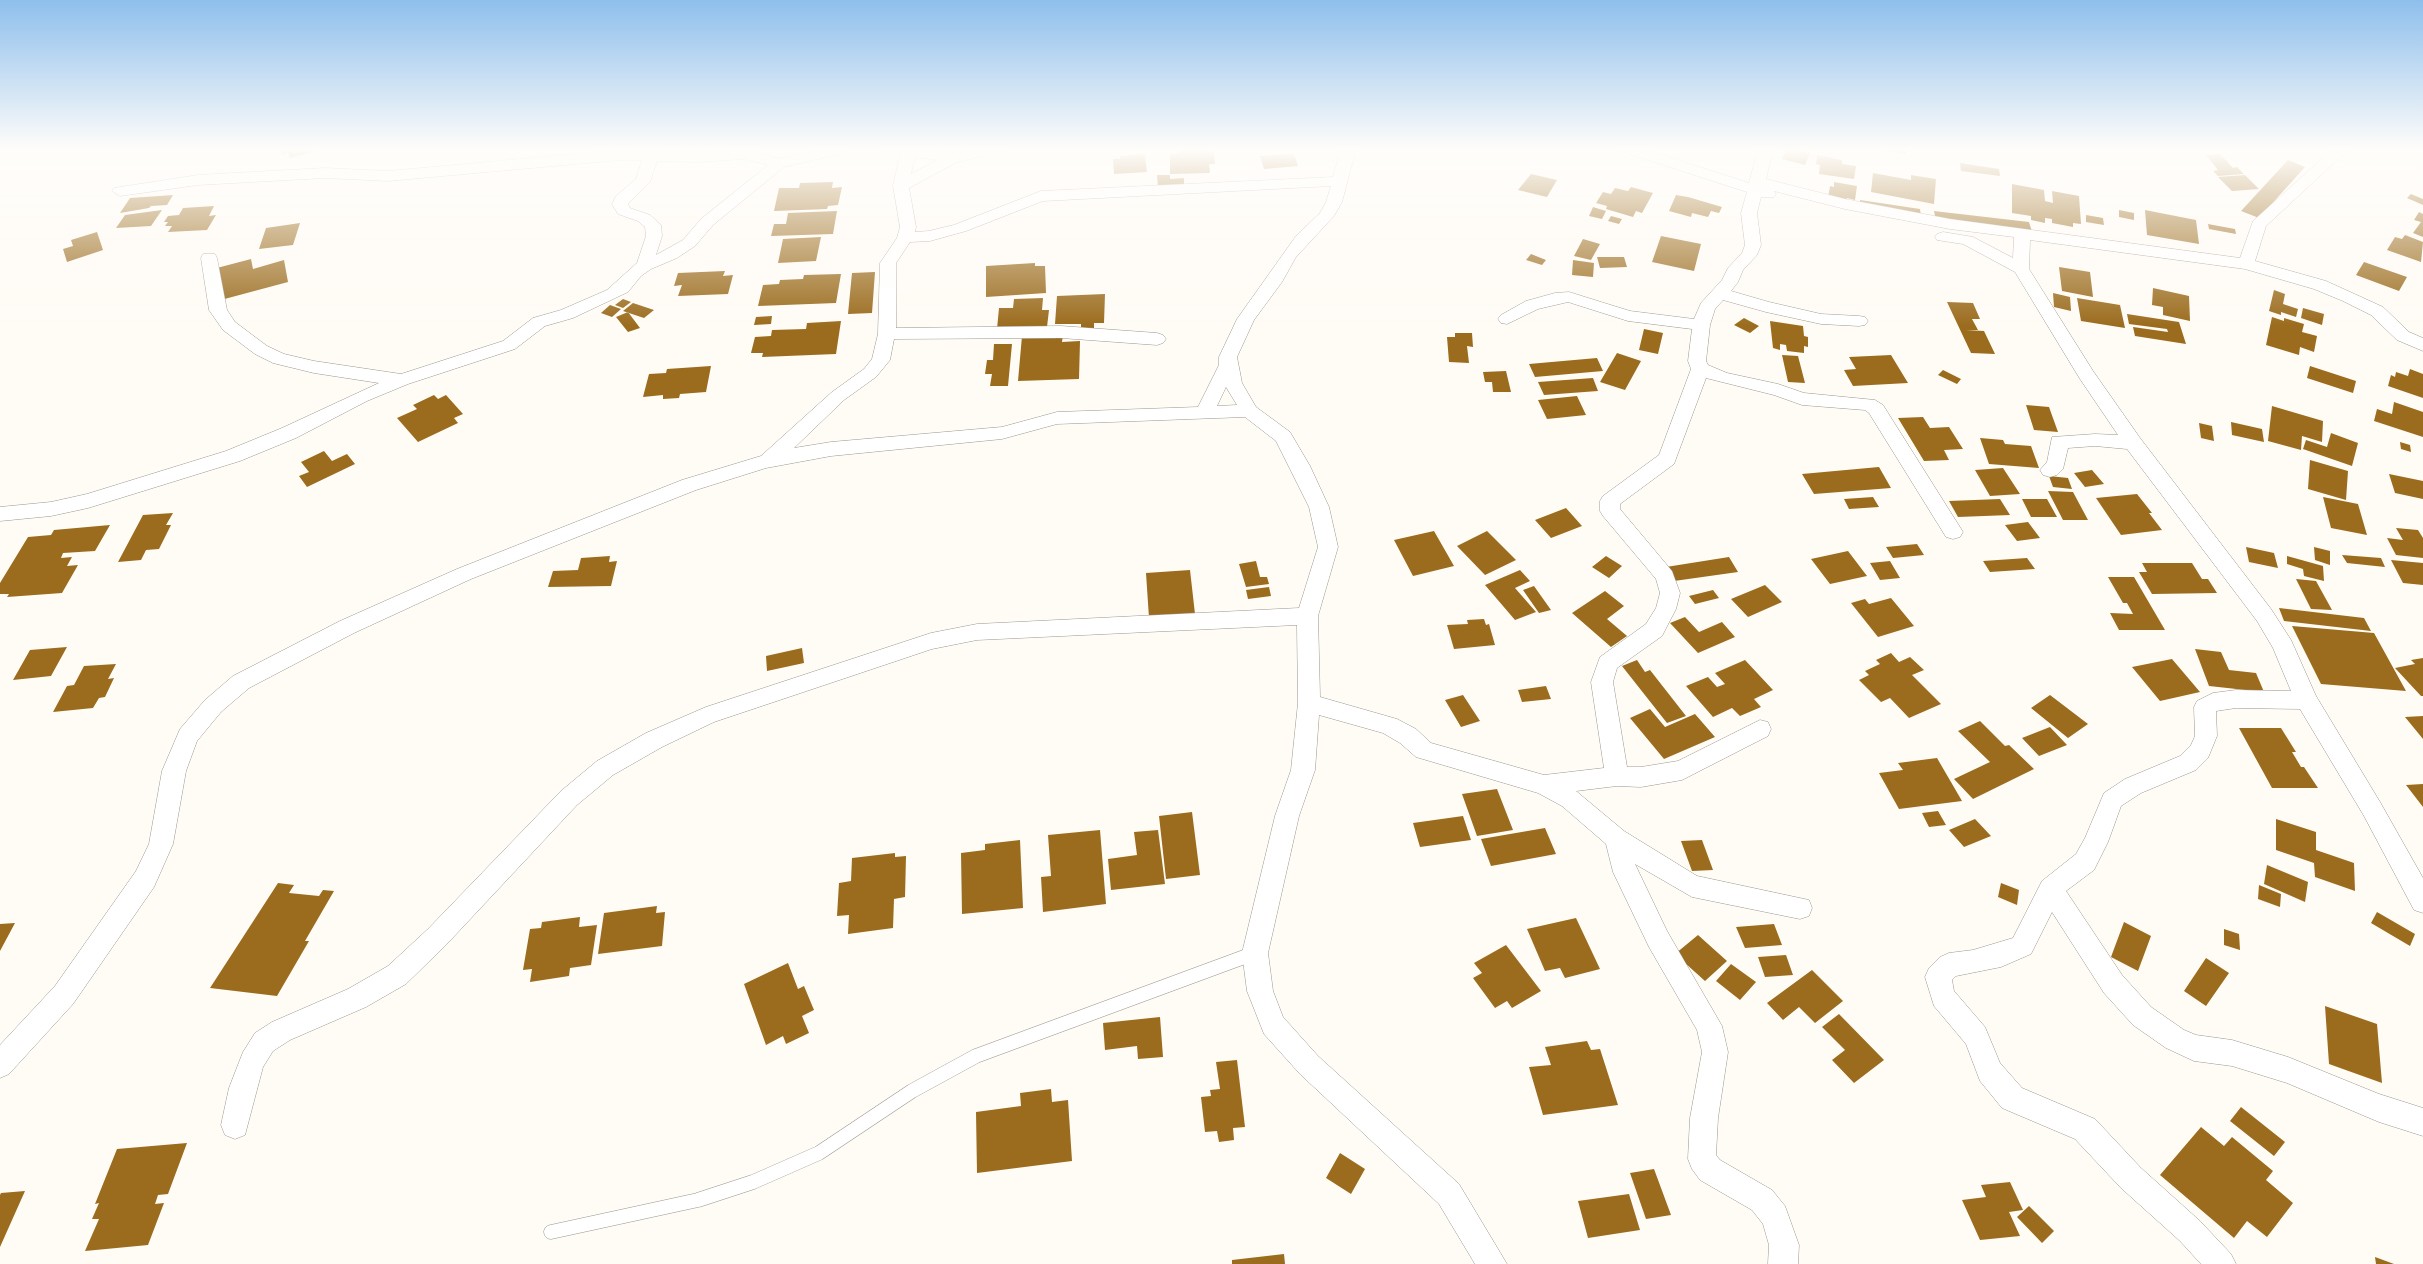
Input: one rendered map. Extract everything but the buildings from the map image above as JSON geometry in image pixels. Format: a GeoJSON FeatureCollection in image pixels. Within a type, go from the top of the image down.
{"type":"FeatureCollection","features":[{"type":"Feature","properties":{"kind":"street"},"geometry":{"type":"LineString","coordinates":[[623,208],[653,224],[654,236],[644,265]]}},
{"type":"Feature","properties":{"kind":"street"},"geometry":{"type":"LineString","coordinates":[[0,514],[51,509],[88,500],[233,456],[402,380],[509,345],[539,322],[567,314],[613,294],[622,288],[635,272],[644,265],[671,255],[689,243],[707,222],[724,208]]}},
{"type":"Feature","properties":{"kind":"street"},"geometry":{"type":"LineString","coordinates":[[764,462],[838,396],[870,373],[881,360],[887,334],[888,264],[905,238],[908,227],[905,208]]}},
{"type":"Feature","properties":{"kind":"street"},"geometry":{"type":"LineString","coordinates":[[905,238],[930,236],[960,228],[1011,208]]}},
{"type":"Feature","properties":{"kind":"street"},"geometry":{"type":"LineString","coordinates":[[1331,208],[1326,216],[1302,239],[1246,319],[1228,357],[1228,365],[1233,383],[1249,411],[1283,437],[1300,466],[1319,507],[1328,547],[1307,616],[1310,703],[1303,770],[1287,816],[1255,953],[1260,991],[1273,1025],[1308,1065],[1449,1194],[1492,1264]]}},
{"type":"Feature","properties":{"kind":"street"},"geometry":{"type":"LineString","coordinates":[[1617,776],[1602,682],[1608,663],[1654,630],[1666,609],[1670,593],[1665,576],[1610,510],[1610,501],[1667,459],[1700,369],[1697,361],[1701,325],[1707,307],[1730,282],[1736,268],[1749,255],[1753,245],[1751,208]]}},
{"type":"Feature","properties":{"kind":"street"},"geometry":{"type":"LineString","coordinates":[[1817,208],[1852,221],[1967,240],[2021,269],[2086,375],[2133,443],[2264,615],[2283,646],[2306,700],[2372,808],[2423,902]]}},
{"type":"Feature","properties":{"kind":"street"},"geometry":{"type":"LineString","coordinates":[[1865,208],[1950,224],[2246,264],[2320,286],[2349,297],[2377,311],[2403,336],[2423,345]]}},
{"type":"Feature","properties":{"kind":"street"},"geometry":{"type":"LineString","coordinates":[[2246,264],[2259,224],[2277,208]]}},
{"type":"Feature","properties":{"kind":"street"},"geometry":{"type":"LineString","coordinates":[[2021,269],[2022,234]]}},
{"type":"Feature","properties":{"kind":"street"},"geometry":{"type":"LineString","coordinates":[[209,258],[218,310],[229,326],[244,339],[279,359],[402,380]]}},
{"type":"Feature","properties":{"kind":"street"},"geometry":{"type":"LineString","coordinates":[[1720,293],[1766,307],[1821,319],[1860,321]]}},
{"type":"Feature","properties":{"kind":"street"},"geometry":{"type":"LineString","coordinates":[[1507,318],[1532,305],[1555,298],[1569,297],[1628,316],[1701,325]]}},
{"type":"Feature","properties":{"kind":"street"},"geometry":{"type":"LineString","coordinates":[[887,334],[1061,332],[1157,339]]}},
{"type":"Feature","properties":{"kind":"street"},"geometry":{"type":"LineString","coordinates":[[1204,413],[1228,365]]}},
{"type":"Feature","properties":{"kind":"street"},"geometry":{"type":"LineString","coordinates":[[1700,369],[1723,378],[1778,390],[1802,399],[1869,404],[1876,409],[1953,532]]}},
{"type":"Feature","properties":{"kind":"street"},"geometry":{"type":"LineString","coordinates":[[360,374],[363,384],[361,397]]}},
{"type":"Feature","properties":{"kind":"street"},"geometry":{"type":"LineString","coordinates":[[0,1065],[14,1052],[64,995],[145,879],[161,844],[174,771],[188,736],[213,706],[241,682],[347,628],[464,574],[689,485],[764,462],[831,449],[1002,433],[1057,418],[1249,411]]}},
{"type":"Feature","properties":{"kind":"street"},"geometry":{"type":"LineString","coordinates":[[810,422],[831,449]]}},
{"type":"Feature","properties":{"kind":"street"},"geometry":{"type":"LineString","coordinates":[[2050,470],[2056,464],[2059,442],[2095,440],[2133,443]]}},
{"type":"Feature","properties":{"kind":"street"},"geometry":{"type":"LineString","coordinates":[[235,1124],[252,1061],[264,1042],[281,1031],[357,998],[397,975],[437,937],[569,798],[604,768],[654,740],[706,716],[931,641],[977,632],[1307,616]]}},
{"type":"Feature","properties":{"kind":"street"},"geometry":{"type":"LineString","coordinates":[[2221,1264],[2190,1231],[2131,1178],[2085,1129],[2012,1098],[1990,1072],[1976,1036],[1943,997],[1938,978],[1949,965],[1992,958],[2022,946],[2051,888],[2085,862],[2096,842],[2112,800],[2133,786],[2188,763],[2200,751],[2206,736],[2205,707],[2213,702],[2236,699],[2306,700]]}},
{"type":"Feature","properties":{"kind":"street"},"geometry":{"type":"LineString","coordinates":[[1310,703],[1389,726],[1408,736],[1424,750],[1544,785],[1570,799],[1616,838],[1662,869],[1692,886],[1800,908]]}},
{"type":"Feature","properties":{"kind":"street"},"geometry":{"type":"LineString","coordinates":[[1544,785],[1617,776],[1641,777],[1682,770],[1760,729]]}},
{"type":"Feature","properties":{"kind":"street"},"geometry":{"type":"LineString","coordinates":[[1616,838],[1625,872],[1658,939],[1709,1026],[1716,1052],[1704,1118],[1702,1159],[1710,1170],[1762,1200],[1775,1216],[1784,1245],[1783,1264]]}},
{"type":"Feature","properties":{"kind":"street"},"geometry":{"type":"LineString","coordinates":[[2051,888],[2113,984],[2142,1016],[2175,1039],[2194,1048],[2232,1054],[2288,1070],[2379,1108],[2423,1122]]}},
{"type":"Feature","properties":{"kind":"lane"},"geometry":{"type":"LineString","coordinates":[[551,1232],[698,1200],[753,1182],[819,1153],[912,1092],[976,1056],[1255,953]]}}]}
